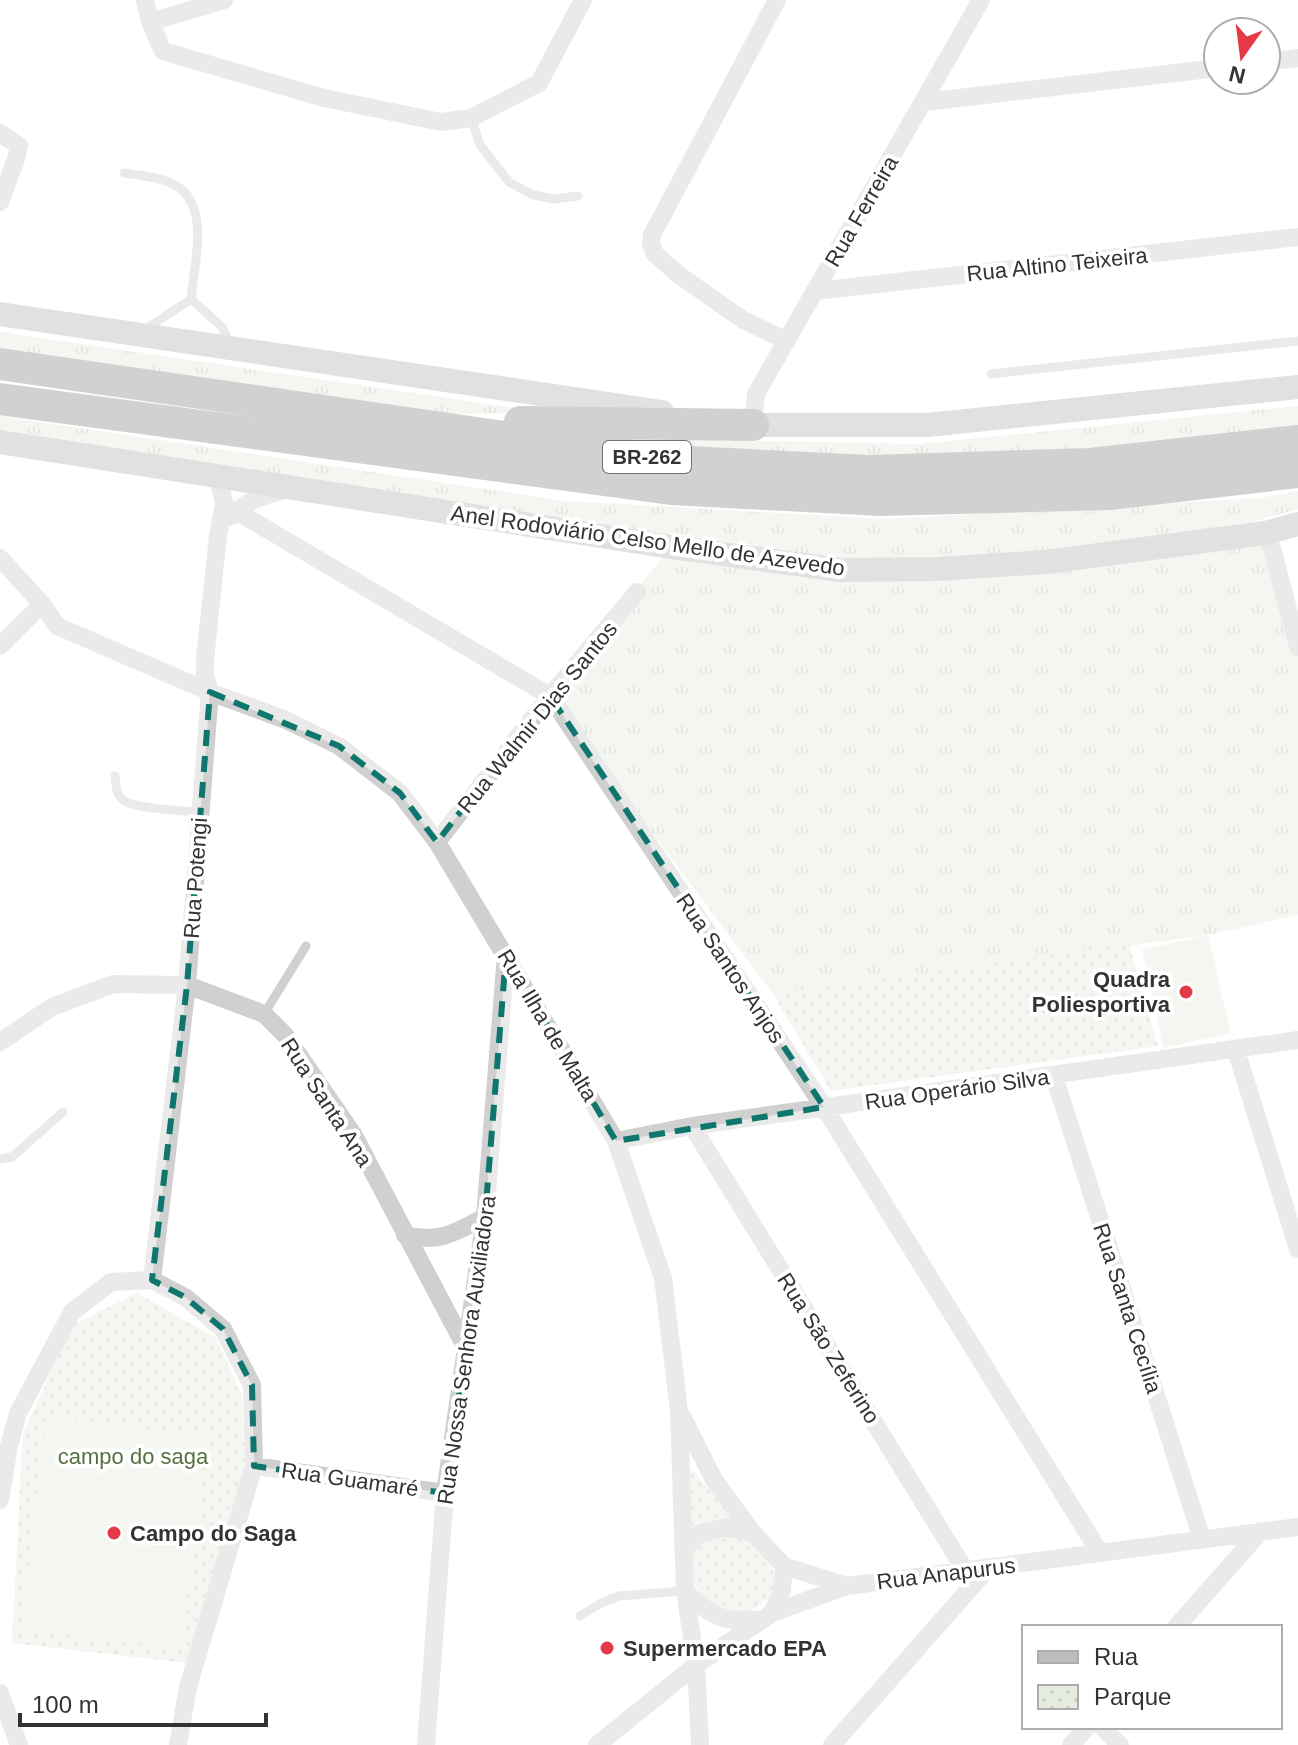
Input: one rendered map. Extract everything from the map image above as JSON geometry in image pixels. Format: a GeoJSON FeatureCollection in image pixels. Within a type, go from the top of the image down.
{"type":"FeatureCollection","features":[{"type":"Feature","properties":{"kind":"highway","name":"BR-262"},"geometry":{"type":"LineString","coordinates":[[0,364],[669,461],[869,471],[1090,464],[1298,441]]}},
{"type":"Feature","properties":{"kind":"highway","name":"BR-262"},"geometry":{"type":"LineString","coordinates":[[0,399],[671,489],[880,500],[1109,494],[1298,472]]}},
{"type":"Feature","properties":{"kind":"highway"},"geometry":{"type":"LineString","coordinates":[[392,420],[753,425]]}},
{"type":"Feature","properties":{"kind":"main road"},"geometry":{"type":"LineString","coordinates":[[0,314],[753,425],[927,425],[1298,387]]}},
{"type":"Feature","properties":{"kind":"main road","name":"Anel Rodoviário Celso Mello de Azevedo"},"geometry":{"type":"LineString","coordinates":[[0,442],[671,547],[840,570],[938,569],[1046,562],[1265,533],[1298,524]]}},
{"type":"Feature","properties":{"kind":"street"},"geometry":{"type":"LineString","coordinates":[[145,0],[150,22],[163,51],[324,98],[441,122],[471,118],[539,83],[583,0]]}},
{"type":"Feature","properties":{"kind":"street"},"geometry":{"type":"LineString","coordinates":[[150,22],[224,0]]}},
{"type":"Feature","properties":{"kind":"street"},"geometry":{"type":"LineString","coordinates":[[777,0],[652,235],[651,244],[655,254],[679,275],[743,320],[787,341]]}},
{"type":"Feature","properties":{"kind":"street","name":"Rua Ferreira"},"geometry":{"type":"LineString","coordinates":[[753,425],[756,394],[981,0]]}},
{"type":"Feature","properties":{"kind":"street"},"geometry":{"type":"LineString","coordinates":[[924,102],[1202,70]]}},
{"type":"Feature","properties":{"kind":"street"},"geometry":{"type":"LineString","coordinates":[[0,133],[19,146],[0,202]]}},
{"type":"Feature","properties":{"kind":"street","name":"Rua Altino Teixeira"},"geometry":{"type":"LineString","coordinates":[[816,291],[1298,237]]}},
{"type":"Feature","properties":{"kind":"street","name":"Rua Potengi"},"geometry":{"type":"LineString","coordinates":[[152,1280],[187,985],[201,812],[210,692],[205,659],[224,502],[217,476]]}},
{"type":"Feature","properties":{"kind":"street"},"geometry":{"type":"LineString","coordinates":[[218,536],[236,511],[248,503],[292,488]]}},
{"type":"Feature","properties":{"kind":"street","name":"Rua Santos Anjos"},"geometry":{"type":"LineString","coordinates":[[236,511],[550,696],[824,1107],[1100,1553]]}},
{"type":"Feature","properties":{"kind":"street"},"geometry":{"type":"LineString","coordinates":[[1265,533],[1272,548],[1298,647]]}},
{"type":"Feature","properties":{"kind":"street","name":"Rua Ilha de Malta"},"geometry":{"type":"LineString","coordinates":[[0,558],[42,604],[57,626],[210,692],[286,720],[339,746],[400,793],[437,842],[616,1141],[663,1278],[679,1411],[685,1591],[696,1665],[700,1745]]}},
{"type":"Feature","properties":{"kind":"street","name":"Rua Walmir Dias Santos"},"geometry":{"type":"LineString","coordinates":[[437,842],[550,696],[637,592]]}},
{"type":"Feature","properties":{"kind":"street"},"geometry":{"type":"LineString","coordinates":[[0,646],[42,604]]}},
{"type":"Feature","properties":{"kind":"street","name":"Rua Nossa Senhora Auxiliadora"},"geometry":{"type":"LineString","coordinates":[[426,1745],[445,1493],[485,1217],[506,955]]}},
{"type":"Feature","properties":{"kind":"street","name":"Rua Santa Ana"},"geometry":{"type":"LineString","coordinates":[[0,1042],[52,1007],[113,984],[187,985],[264,1014],[285,1035],[353,1134],[467,1350]]}},
{"type":"Feature","properties":{"kind":"street","name":"Rua Operário Silva"},"geometry":{"type":"LineString","coordinates":[[616,1141],[692,1126],[1298,1040]]}},
{"type":"Feature","properties":{"kind":"street"},"geometry":{"type":"LineString","coordinates":[[1236,1050],[1298,1249]]}},
{"type":"Feature","properties":{"kind":"street","name":"Rua Santa Cecília"},"geometry":{"type":"LineString","coordinates":[[1054,1076],[1202,1539]]}},
{"type":"Feature","properties":{"kind":"street","name":"Rua São Zeferino"},"geometry":{"type":"LineString","coordinates":[[692,1126],[965,1570]]}},
{"type":"Feature","properties":{"kind":"street"},"geometry":{"type":"LineString","coordinates":[[405,1235],[433,1239],[451,1234],[485,1217]]}},
{"type":"Feature","properties":{"kind":"street"},"geometry":{"type":"LineString","coordinates":[[0,1500],[4,1446],[18,1413],[72,1312],[111,1282],[152,1280],[185,1297],[223,1329],[252,1385],[254,1466],[191,1679],[178,1745]]}},
{"type":"Feature","properties":{"kind":"street","name":"Rua Anapurus"},"geometry":{"type":"LineString","coordinates":[[679,1411],[714,1480],[753,1533],[784,1566],[847,1586],[1298,1527]]}},
{"type":"Feature","properties":{"kind":"street","name":"Rua Guamaré"},"geometry":{"type":"LineString","coordinates":[[254,1466],[445,1493]]}},
{"type":"Feature","properties":{"kind":"street"},"geometry":{"type":"LineString","coordinates":[[684,1549],[701,1533],[726,1527],[753,1533]]}},
{"type":"Feature","properties":{"kind":"street"},"geometry":{"type":"LineString","coordinates":[[1178,1625],[1261,1531]]}},
{"type":"Feature","properties":{"kind":"street"},"geometry":{"type":"LineString","coordinates":[[597,1745],[696,1665],[768,1616],[782,1591],[784,1566]]}},
{"type":"Feature","properties":{"kind":"street"},"geometry":{"type":"LineString","coordinates":[[832,1745],[989,1567]]}},
{"type":"Feature","properties":{"kind":"street"},"geometry":{"type":"LineString","coordinates":[[685,1591],[699,1605],[722,1619],[747,1621],[847,1586]]}},
{"type":"Feature","properties":{"kind":"street"},"geometry":{"type":"LineString","coordinates":[[0,1693],[19,1745]]}},
{"type":"Feature","properties":{"kind":"street"},"geometry":{"type":"LineString","coordinates":[[1071,1745],[1085,1729]]}},
{"type":"Feature","properties":{"kind":"street"},"geometry":{"type":"LineString","coordinates":[[1104,1729],[1120,1745]]}},
{"type":"Feature","properties":{"kind":"lane"},"geometry":{"type":"LineString","coordinates":[[471,118],[480,145],[509,182],[533,195],[554,199],[578,196]]}},
{"type":"Feature","properties":{"kind":"lane"},"geometry":{"type":"LineString","coordinates":[[124,173],[158,179],[179,187],[192,201],[197,227],[191,299]]}},
{"type":"Feature","properties":{"kind":"lane"},"geometry":{"type":"LineString","coordinates":[[137,335],[191,299]]}},
{"type":"Feature","properties":{"kind":"lane"},"geometry":{"type":"LineString","coordinates":[[191,299],[222,327],[232,349]]}},
{"type":"Feature","properties":{"kind":"lane"},"geometry":{"type":"LineString","coordinates":[[991,374],[1298,341]]}},
{"type":"Feature","properties":{"kind":"lane"},"geometry":{"type":"LineString","coordinates":[[115,776],[117,793],[124,801],[201,812]]}},
{"type":"Feature","properties":{"kind":"lane"},"geometry":{"type":"LineString","coordinates":[[264,1014],[306,946]]}},
{"type":"Feature","properties":{"kind":"lane"},"geometry":{"type":"LineString","coordinates":[[0,1159],[12,1157],[63,1112]]}},
{"type":"Feature","properties":{"kind":"lane"},"geometry":{"type":"LineString","coordinates":[[580,1616],[619,1596],[685,1591]]}},
{"type":"Feature","properties":{"kind":"highlighted area"},"geometry":{"type":"Polygon","coordinates":[[[210,692],[339,746],[400,793],[437,842],[550,696],[824,1107],[616,1141],[506,955],[485,1217],[445,1493],[254,1466],[252,1385],[223,1329],[185,1297],[152,1280],[187,985],[210,692]]]}},
{"type":"Feature","properties":{"kind":"green space"},"geometry":{"type":"Polygon","coordinates":[[[0,332],[543,412],[412,415],[0,357],[0,332]]]}},
{"type":"Feature","properties":{"kind":"green space"},"geometry":{"type":"Polygon","coordinates":[[[1298,406],[1298,429],[1040,456],[824,458],[582,437],[919,444],[1298,406]]]}},
{"type":"Feature","properties":{"kind":"green space"},"geometry":{"type":"Polygon","coordinates":[[[0,416],[565,501],[886,519],[1261,498],[1298,491],[1298,509],[1252,522],[938,569],[1265,533],[1298,653],[1298,915],[1208,935],[773,994],[550,696],[671,547],[0,435],[0,416]]]}},
{"type":"Feature","properties":{"kind":"green space","name":"Quadra Poliesportiva"},"geometry":{"type":"Polygon","coordinates":[[[1208,935],[1231,1033],[1164,1048],[1142,950],[1208,935]]]}},
{"type":"Feature","properties":{"kind":"green space"},"geometry":{"type":"Polygon","coordinates":[[[1129,944],[1158,1046],[831,1091],[773,994],[1129,944]]]}},
{"type":"Feature","properties":{"kind":"green space","name":"campo do saga"},"geometry":{"type":"Polygon","coordinates":[[[137,1293],[216,1338],[242,1395],[245,1465],[187,1663],[12,1643],[23,1433],[73,1325],[137,1293]]]}},
{"type":"Feature","properties":{"kind":"green space","name":"Campo do Saga"},"geometry":{"type":"Polygon","coordinates":[[[46,1416],[206,1435],[182,1649],[21,1630],[46,1416]]]}},
{"type":"Feature","properties":{"kind":"green space"},"geometry":{"type":"Polygon","coordinates":[[[691,1469],[738,1521],[689,1537],[691,1469]]]}},
{"type":"Feature","properties":{"kind":"green space"},"geometry":{"type":"Polygon","coordinates":[[[721,1533],[745,1536],[762,1549],[774,1573],[774,1593],[753,1610],[732,1615],[706,1603],[691,1579],[689,1550],[721,1533]]]}},
{"type":"Feature","properties":{"kind":"place","name":"Quadra Poliesportiva"},"geometry":{"type":"Point","coordinates":[1186,992]}},
{"type":"Feature","properties":{"kind":"place","name":"Campo do Saga"},"geometry":{"type":"Point","coordinates":[114,1533]}},
{"type":"Feature","properties":{"kind":"place","name":"Supermercado EPA"},"geometry":{"type":"Point","coordinates":[607,1648]}}]}
